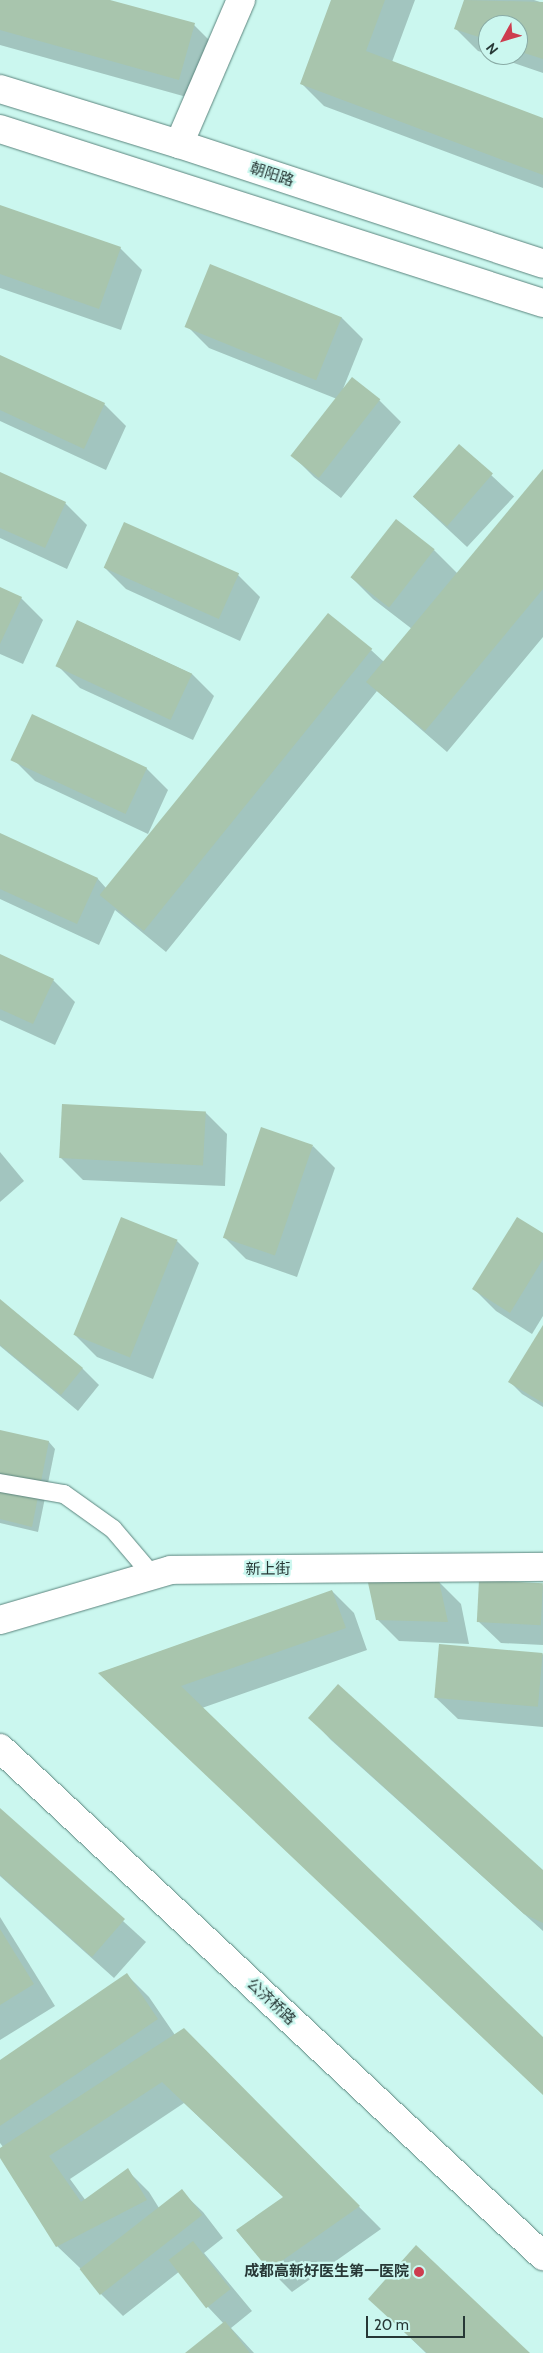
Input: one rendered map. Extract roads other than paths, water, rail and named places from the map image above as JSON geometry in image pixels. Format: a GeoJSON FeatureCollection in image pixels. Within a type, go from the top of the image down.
{"type":"FeatureCollection","features":[{"type":"Feature","properties":{"kind":"main road"},"geometry":{"type":"LineString","coordinates":[[179,144],[241,0]]}},
{"type":"Feature","properties":{"kind":"main road","name":"朝阳路"},"geometry":{"type":"LineString","coordinates":[[0,89],[179,144],[543,264]]}},
{"type":"Feature","properties":{"kind":"main road"},"geometry":{"type":"LineString","coordinates":[[0,129],[543,303]]}},
{"type":"Feature","properties":{"kind":"main road","name":"新上街"},"geometry":{"type":"LineString","coordinates":[[0,1620],[172,1570],[543,1567]]}},
{"type":"Feature","properties":{"kind":"main road","name":"公济桥路"},"geometry":{"type":"LineString","coordinates":[[0,1748],[543,2256]]}},
{"type":"Feature","properties":{"kind":"lane"},"geometry":{"type":"LineString","coordinates":[[0,1483],[64,1494],[114,1529],[153,1576]]}},
{"type":"Feature","properties":{"kind":"place","name":"成都高新好医生第一医院"},"geometry":{"type":"Point","coordinates":[419,2272]}}]}
